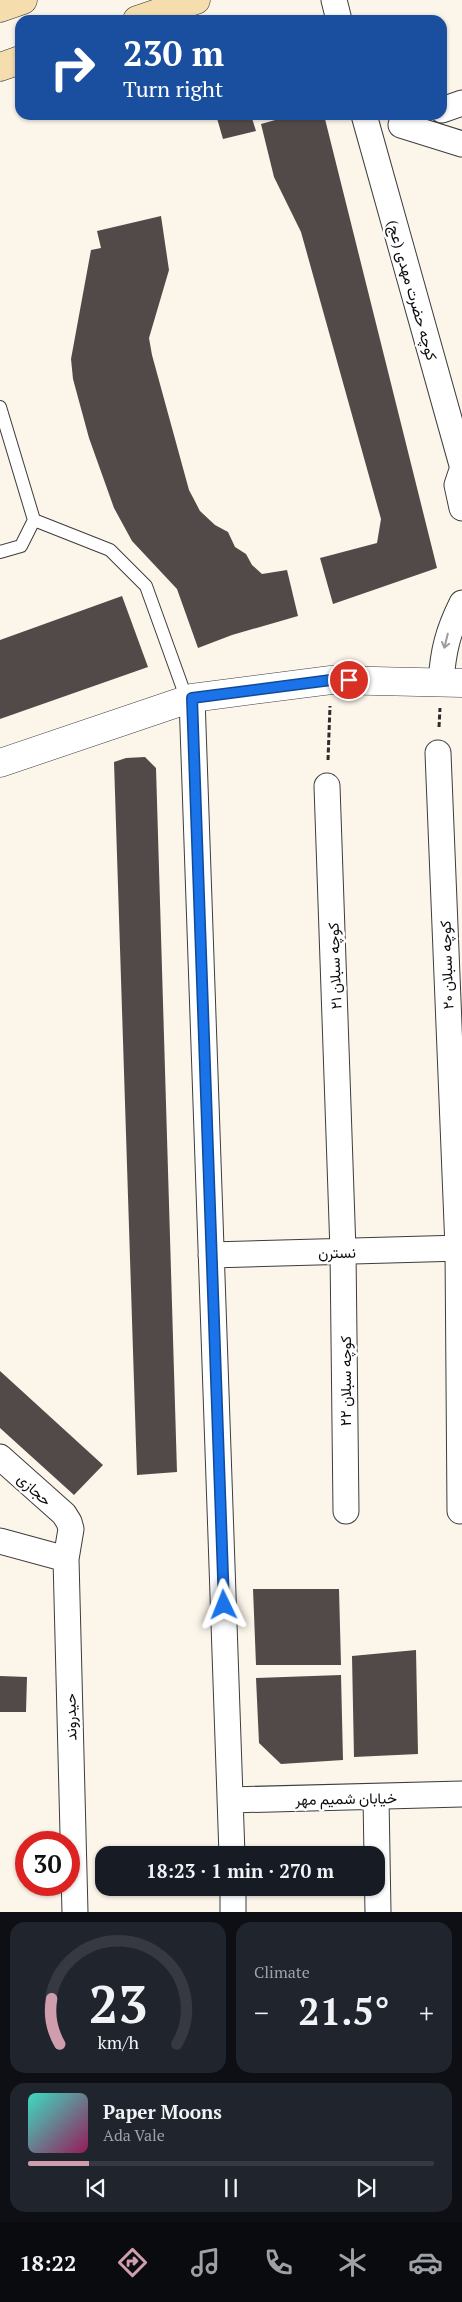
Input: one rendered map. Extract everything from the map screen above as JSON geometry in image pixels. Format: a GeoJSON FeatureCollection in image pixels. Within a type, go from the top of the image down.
{"type":"FeatureCollection","features":[{"type":"Feature","properties":{"kind":"main road"},"geometry":{"type":"LineString","coordinates":[[0,8],[23,0]]}},
{"type":"Feature","properties":{"kind":"main road"},"geometry":{"type":"LineString","coordinates":[[152,15],[196,0]]}},
{"type":"Feature","properties":{"kind":"main road"},"geometry":{"type":"LineString","coordinates":[[0,66],[15,62]]}},
{"type":"Feature","properties":{"kind":"street"},"geometry":{"type":"LineString","coordinates":[[334,0],[338,15]]}},
{"type":"Feature","properties":{"kind":"street"},"geometry":{"type":"LineString","coordinates":[[447,108],[462,103]]}},
{"type":"Feature","properties":{"kind":"street"},"geometry":{"type":"LineString","coordinates":[[401,125],[415,120]]}},
{"type":"Feature","properties":{"kind":"street"},"geometry":{"type":"LineString","coordinates":[[366,123],[401,125],[462,144]]}},
{"type":"Feature","properties":{"kind":"street","name":"کوچه حضرت مهدی (عج)"},"geometry":{"type":"LineString","coordinates":[[366,123],[462,464]]}},
{"type":"Feature","properties":{"kind":"street"},"geometry":{"type":"LineString","coordinates":[[462,470],[457,485],[462,508]]}},
{"type":"Feature","properties":{"kind":"street"},"geometry":{"type":"LineString","coordinates":[[0,763],[190,699],[331,680],[451,682],[443,654],[449,628],[462,603]]}},
{"type":"Feature","properties":{"kind":"street"},"geometry":{"type":"LineString","coordinates":[[190,699],[212,1254],[232,1846]]}},
{"type":"Feature","properties":{"kind":"street","name":"کوچه سبلان ۲۰"},"geometry":{"type":"LineString","coordinates":[[438,753],[460,1248],[460,1511]]}},
{"type":"Feature","properties":{"kind":"street","name":"کوچه سبلان ۲۱"},"geometry":{"type":"LineString","coordinates":[[327,786],[344,1251]]}},
{"type":"Feature","properties":{"kind":"street","name":"نسترن"},"geometry":{"type":"LineString","coordinates":[[212,1254],[460,1248]]}},
{"type":"Feature","properties":{"kind":"street","name":"کوچه سبلان ۲۲"},"geometry":{"type":"LineString","coordinates":[[344,1251],[346,1511]]}},
{"type":"Feature","properties":{"kind":"street","name":"حجازی"},"geometry":{"type":"LineString","coordinates":[[0,1457],[64,1514],[69,1522]]}},
{"type":"Feature","properties":{"kind":"street","name":"حیدروند"},"geometry":{"type":"LineString","coordinates":[[69,1522],[71,1529],[66,1559],[75,1912]]}},
{"type":"Feature","properties":{"kind":"street"},"geometry":{"type":"LineString","coordinates":[[0,1541],[66,1559]]}},
{"type":"Feature","properties":{"kind":"street","name":"خیابان شمیم مهر"},"geometry":{"type":"LineString","coordinates":[[230,1800],[376,1798],[462,1794]]}},
{"type":"Feature","properties":{"kind":"street"},"geometry":{"type":"LineString","coordinates":[[376,1798],[378,1912]]}},
{"type":"Feature","properties":{"kind":"street"},"geometry":{"type":"LineString","coordinates":[[233,1896],[233,1912]]}},
{"type":"Feature","properties":{"kind":"lane"},"geometry":{"type":"LineString","coordinates":[[0,407],[34,520],[21,546],[0,552]]}},
{"type":"Feature","properties":{"kind":"lane"},"geometry":{"type":"LineString","coordinates":[[34,520],[110,550],[146,586],[190,699]]}},
{"type":"Feature","properties":{"kind":"path"},"geometry":{"type":"LineString","coordinates":[[327,786],[331,680]]}},
{"type":"Feature","properties":{"kind":"path"},"geometry":{"type":"LineString","coordinates":[[438,753],[451,682]]}},
{"type":"Feature","properties":{"kind":"building"},"geometry":{"type":"Polygon","coordinates":[[[217,120],[253,120],[256,131],[223,139],[217,120]]]}},
{"type":"Feature","properties":{"kind":"building"},"geometry":{"type":"Polygon","coordinates":[[[275,120],[325,120],[437,568],[333,604],[320,558],[377,543],[381,519],[301,232],[274,177],[261,124],[275,120]]]}},
{"type":"Feature","properties":{"kind":"building"},"geometry":{"type":"Polygon","coordinates":[[[161,216],[169,270],[149,338],[189,490],[200,511],[215,525],[228,532],[235,547],[246,554],[252,565],[262,574],[287,570],[298,616],[232,635],[198,648],[177,589],[132,541],[114,508],[89,438],[73,379],[71,359],[91,250],[101,248],[97,231],[161,216]]]}},
{"type":"Feature","properties":{"kind":"building"},"geometry":{"type":"Polygon","coordinates":[[[122,596],[148,667],[0,719],[0,640],[122,596]]]}},
{"type":"Feature","properties":{"kind":"building"},"geometry":{"type":"Polygon","coordinates":[[[145,757],[156,768],[177,1472],[137,1475],[114,762],[126,758],[145,757]]]}},
{"type":"Feature","properties":{"kind":"building"},"geometry":{"type":"Polygon","coordinates":[[[0,1371],[103,1465],[74,1495],[0,1428],[0,1371]]]}},
{"type":"Feature","properties":{"kind":"building"},"geometry":{"type":"Polygon","coordinates":[[[253,1589],[339,1589],[341,1665],[256,1665],[253,1589]]]}},
{"type":"Feature","properties":{"kind":"building"},"geometry":{"type":"Polygon","coordinates":[[[416,1650],[418,1754],[354,1757],[352,1656],[416,1650]]]}},
{"type":"Feature","properties":{"kind":"building"},"geometry":{"type":"Polygon","coordinates":[[[341,1675],[343,1760],[281,1764],[259,1743],[256,1678],[341,1675]]]}},
{"type":"Feature","properties":{"kind":"building"},"geometry":{"type":"Polygon","coordinates":[[[0,1676],[27,1677],[26,1712],[0,1712],[0,1676]]]}},
{"type":"Feature","properties":{"kind":"route"},"geometry":{"type":"LineString","coordinates":[[224,1605],[192,698],[331,680],[349,680]]}}]}
